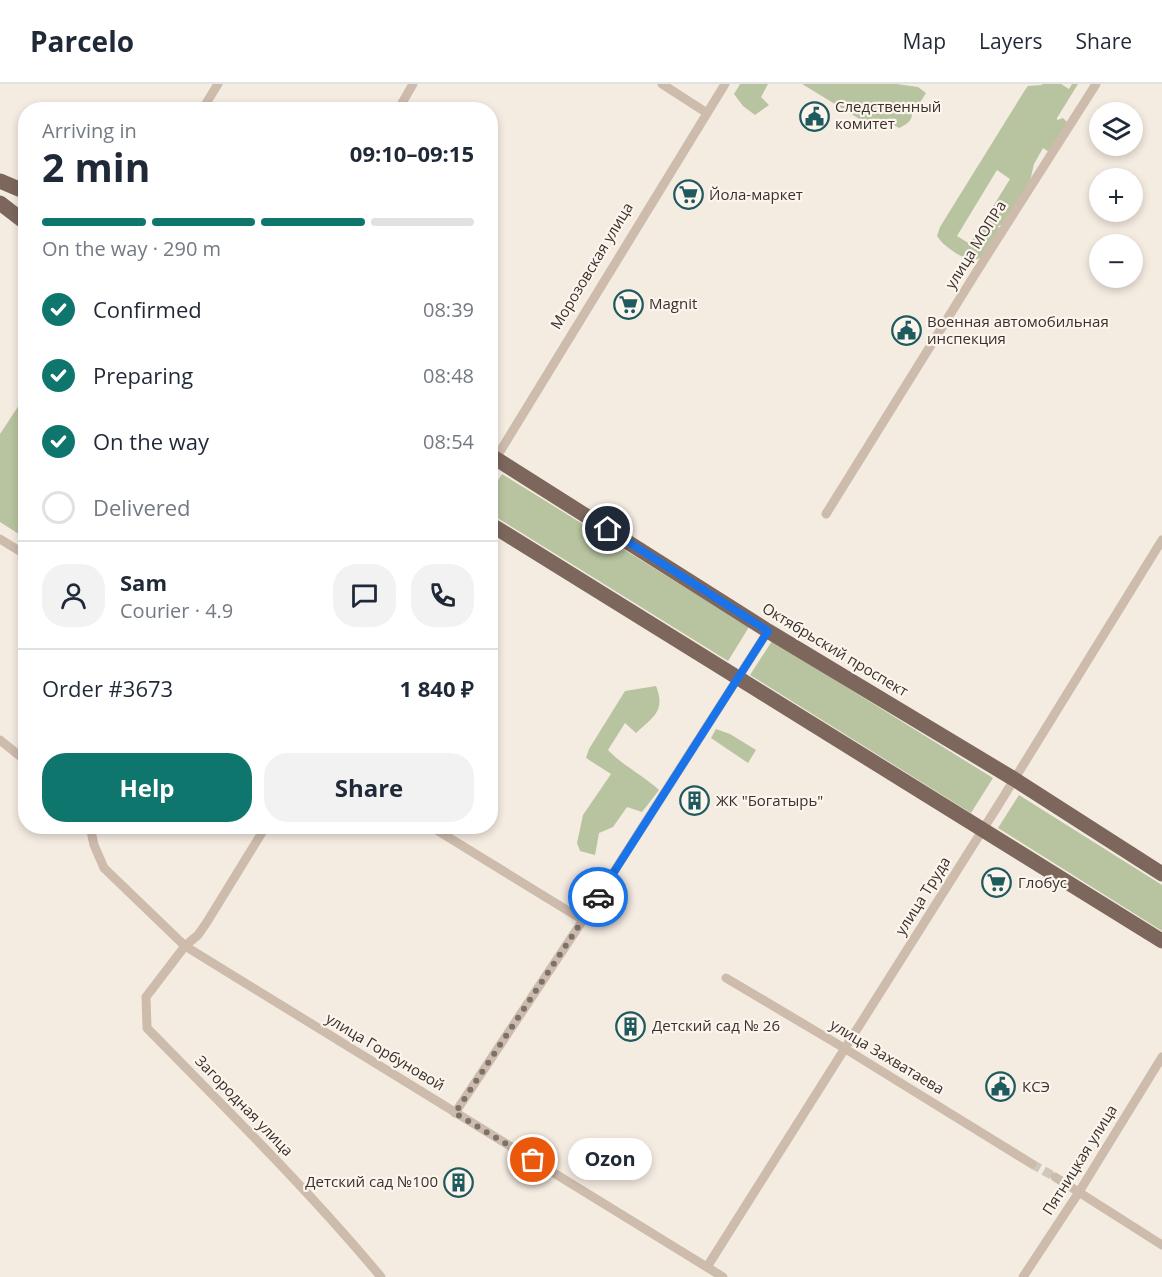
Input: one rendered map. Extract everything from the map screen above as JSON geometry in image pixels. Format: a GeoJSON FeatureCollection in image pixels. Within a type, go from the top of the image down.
{"type":"FeatureCollection","features":[{"type":"Feature","properties":{"kind":"main road"},"geometry":{"type":"LineString","coordinates":[[0,181],[18,189]]}},
{"type":"Feature","properties":{"kind":"main road"},"geometry":{"type":"LineString","coordinates":[[0,203],[18,217]]}},
{"type":"Feature","properties":{"kind":"main road","name":"Октябрьский проспект"},"geometry":{"type":"LineString","coordinates":[[498,464],[768,631],[1014,779],[1162,874]]}},
{"type":"Feature","properties":{"kind":"main road"},"geometry":{"type":"LineString","coordinates":[[498,529],[1162,941]]}},
{"type":"Feature","properties":{"kind":"street"},"geometry":{"type":"LineString","coordinates":[[207,102],[218,84]]}},
{"type":"Feature","properties":{"kind":"street"},"geometry":{"type":"LineString","coordinates":[[403,102],[413,84]]}},
{"type":"Feature","properties":{"kind":"street"},"geometry":{"type":"LineString","coordinates":[[662,84],[707,113]]}},
{"type":"Feature","properties":{"kind":"street","name":"Морозовская улица"},"geometry":{"type":"LineString","coordinates":[[498,450],[725,84]]}},
{"type":"Feature","properties":{"kind":"street","name":"улица МОПРа"},"geometry":{"type":"LineString","coordinates":[[826,514],[1096,84]]}},
{"type":"Feature","properties":{"kind":"street"},"geometry":{"type":"LineString","coordinates":[[0,539],[18,550]]}},
{"type":"Feature","properties":{"kind":"street","name":"улица Труда"},"geometry":{"type":"LineString","coordinates":[[707,1267],[1162,540]]}},
{"type":"Feature","properties":{"kind":"street"},"geometry":{"type":"LineString","coordinates":[[455,1113],[583,920],[768,631]]}},
{"type":"Feature","properties":{"kind":"street"},"geometry":{"type":"LineString","coordinates":[[0,740],[18,755]]}},
{"type":"Feature","properties":{"kind":"street","name":"улица Горбуновой"},"geometry":{"type":"LineString","coordinates":[[92,834],[96,851],[104,868],[185,946],[723,1277]]}},
{"type":"Feature","properties":{"kind":"street"},"geometry":{"type":"LineString","coordinates":[[185,946],[198,935],[207,922],[261,834]]}},
{"type":"Feature","properties":{"kind":"street"},"geometry":{"type":"LineString","coordinates":[[443,834],[583,920]]}},
{"type":"Feature","properties":{"kind":"street","name":"Загородная улица"},"geometry":{"type":"LineString","coordinates":[[185,946],[146,997],[147,1028],[271,1155],[381,1277]]}},
{"type":"Feature","properties":{"kind":"street","name":"улица Захватаева"},"geometry":{"type":"LineString","coordinates":[[726,978],[1032,1164]]}},
{"type":"Feature","properties":{"kind":"street","name":"Пятницкая улица"},"geometry":{"type":"LineString","coordinates":[[1023,1277],[1162,1058]]}},
{"type":"Feature","properties":{"kind":"street"},"geometry":{"type":"LineString","coordinates":[[1055,1177],[1162,1245]]}},
{"type":"Feature","properties":{"kind":"green space"},"geometry":{"type":"Polygon","coordinates":[[[740,84],[768,84],[761,97],[769,105],[755,115],[743,106],[734,94],[740,84]]]}},
{"type":"Feature","properties":{"kind":"green space"},"geometry":{"type":"Polygon","coordinates":[[[802,84],[897,84],[918,87],[926,93],[919,104],[910,104],[911,119],[903,126],[899,128],[884,119],[871,126],[802,84]]]}},
{"type":"Feature","properties":{"kind":"green space"},"geometry":{"type":"Polygon","coordinates":[[[1061,84],[1069,89],[1072,84],[1078,84],[1057,118],[1057,120],[1063,118],[1068,123],[1049,152],[1043,148],[1034,164],[1030,181],[1004,224],[998,226],[1000,231],[986,253],[975,259],[963,257],[940,240],[937,236],[940,227],[1025,90],[1028,86],[1061,84]],[[997,170],[957,236],[970,244],[1010,179],[997,170]]]}},
{"type":"Feature","properties":{"kind":"green space"},"geometry":{"type":"Polygon","coordinates":[[[18,407],[18,534],[0,522],[0,434],[18,407]]]}},
{"type":"Feature","properties":{"kind":"green space"},"geometry":{"type":"Polygon","coordinates":[[[502,474],[749,627],[728,661],[498,518],[498,480],[502,474]]]}},
{"type":"Feature","properties":{"kind":"green space"},"geometry":{"type":"Polygon","coordinates":[[[772,641],[993,778],[971,813],[750,675],[772,641]]]}},
{"type":"Feature","properties":{"kind":"green space"},"geometry":{"type":"Polygon","coordinates":[[[656,686],[659,708],[656,713],[636,733],[625,723],[608,750],[659,790],[642,812],[627,807],[613,827],[599,833],[595,855],[580,851],[577,843],[583,815],[611,774],[586,758],[589,749],[625,691],[656,686]]]}},
{"type":"Feature","properties":{"kind":"green space"},"geometry":{"type":"Polygon","coordinates":[[[716,729],[730,734],[756,750],[748,763],[711,738],[716,729]]]}},
{"type":"Feature","properties":{"kind":"green space"},"geometry":{"type":"Polygon","coordinates":[[[1019,795],[1162,885],[1162,931],[998,828],[1019,795]]]}},
{"type":"Feature","properties":{"kind":"tunnel"},"geometry":{"type":"LineString","coordinates":[[1032,1164],[1055,1177]]}},
{"type":"Feature","properties":{"kind":"way so far"},"geometry":{"type":"LineString","coordinates":[[533,1160],[455,1113],[598,897]]}},
{"type":"Feature","properties":{"kind":"place","name":"Следственный комитет"},"geometry":{"type":"Point","coordinates":[814,116]}},
{"type":"Feature","properties":{"kind":"place","name":"Йола-маркет"},"geometry":{"type":"Point","coordinates":[688,195]}},
{"type":"Feature","properties":{"kind":"place","name":"Magnit"},"geometry":{"type":"Point","coordinates":[628,304]}},
{"type":"Feature","properties":{"kind":"place","name":"Военная автомобильная инспекция"},"geometry":{"type":"Point","coordinates":[906,331]}},
{"type":"Feature","properties":{"kind":"place","name":"ЖК \"Богатырь\""},"geometry":{"type":"Point","coordinates":[695,801]}},
{"type":"Feature","properties":{"kind":"place","name":"Глобус"},"geometry":{"type":"Point","coordinates":[997,883]}},
{"type":"Feature","properties":{"kind":"place","name":"Детский сад № 26"},"geometry":{"type":"Point","coordinates":[631,1026]}},
{"type":"Feature","properties":{"kind":"place","name":"КСЭ"},"geometry":{"type":"Point","coordinates":[1001,1087]}},
{"type":"Feature","properties":{"kind":"place","name":"Ozon"},"geometry":{"type":"Point","coordinates":[533,1160]}},
{"type":"Feature","properties":{"kind":"place","name":"Детский сад №100"},"geometry":{"type":"Point","coordinates":[459,1182]}},
{"type":"Feature","properties":{"kind":"route"},"geometry":{"type":"LineString","coordinates":[[598,897],[768,631],[608,529]]}}]}
